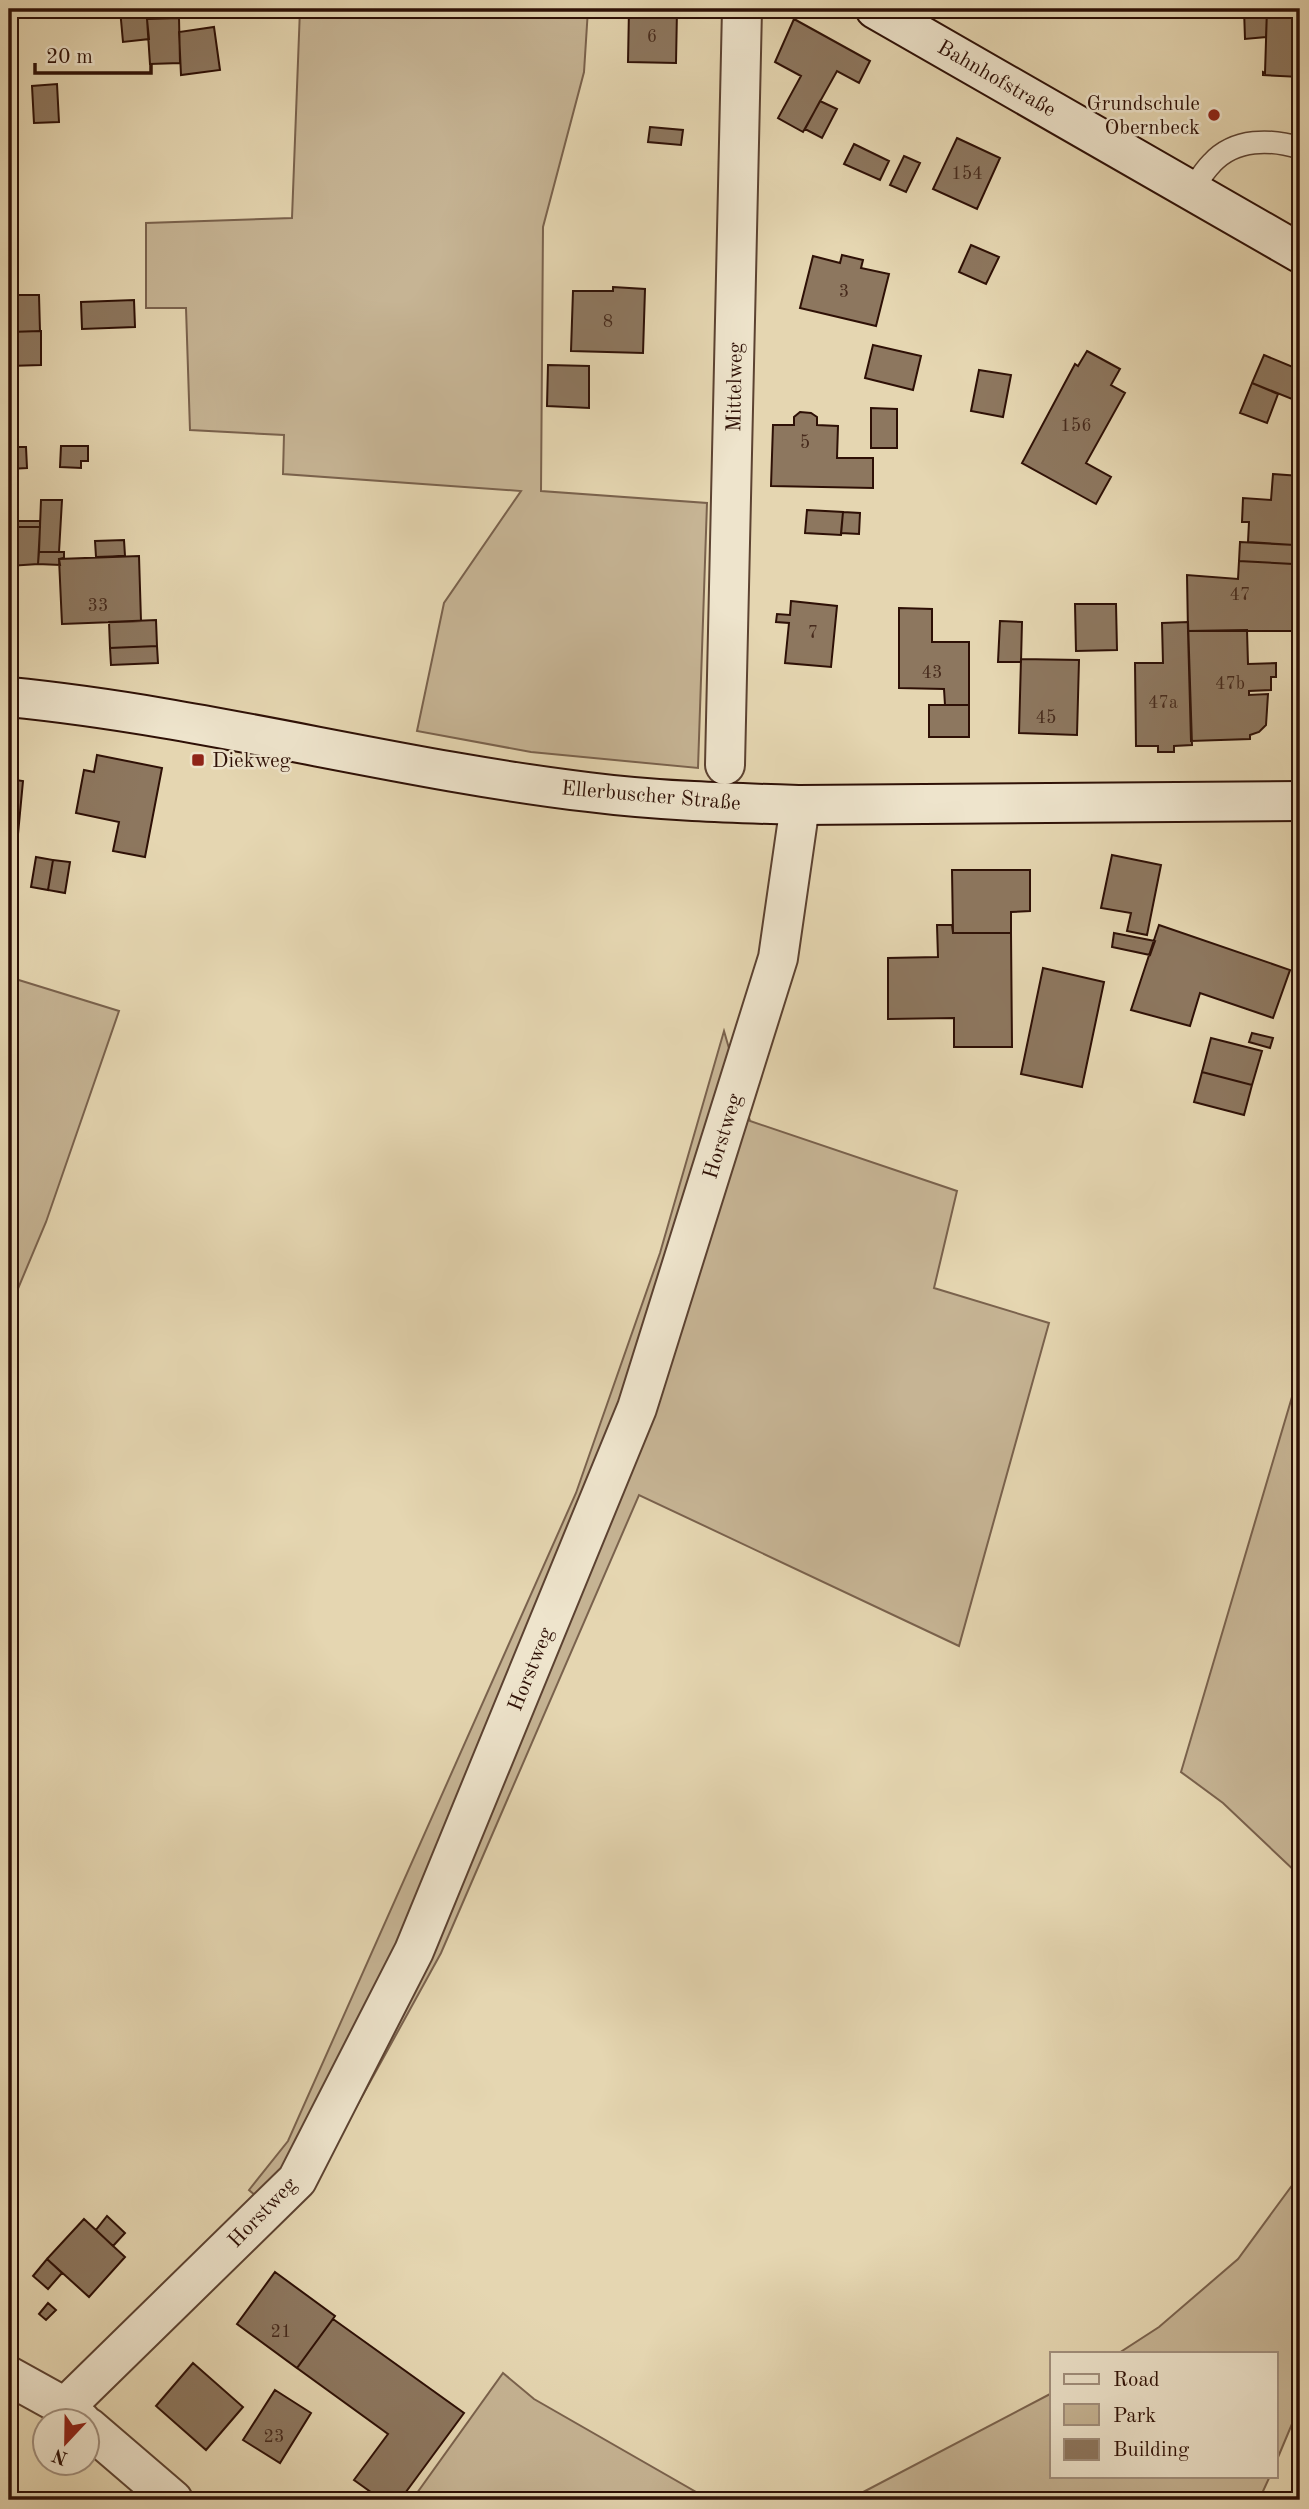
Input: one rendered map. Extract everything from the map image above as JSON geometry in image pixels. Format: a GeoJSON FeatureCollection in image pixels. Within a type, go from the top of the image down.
{"type":"FeatureCollection","features":[{"type":"Feature","properties":{"kind":"street","name":"Mittelweg"},"geometry":{"type":"LineString","coordinates":[[725,765],[742,9]]}},
{"type":"Feature","properties":{"kind":"street","name":"Bahnhofstraße"},"geometry":{"type":"LineString","coordinates":[[875,9],[1300,253]]}},
{"type":"Feature","properties":{"kind":"street","name":"Ellerbuscher Straße"},"geometry":{"type":"LineString","coordinates":[[9,697],[82,704],[589,793],[800,805],[1300,801]]}},
{"type":"Feature","properties":{"kind":"street","name":"Horstweg"},"geometry":{"type":"LineString","coordinates":[[87,2408],[297,2180],[414,1951],[637,1408],[778,958],[800,805]]}},
{"type":"Feature","properties":{"kind":"street"},"geometry":{"type":"LineString","coordinates":[[9,2376],[62,2408]]}},
{"type":"Feature","properties":{"kind":"street"},"geometry":{"type":"LineString","coordinates":[[102,2439],[173,2500]]}},
{"type":"Feature","properties":{"kind":"lane"},"geometry":{"type":"LineString","coordinates":[[1192,190],[1213,161],[1240,145],[1277,141],[1300,148]]}},
{"type":"Feature","properties":{"kind":"green space"},"geometry":{"type":"Polygon","coordinates":[[[300,9],[588,9],[584,72],[543,227],[541,491],[707,503],[698,768],[531,752],[417,731],[444,603],[521,491],[283,474],[284,435],[190,430],[186,308],[146,308],[146,223],[292,218],[300,9]]]}},
{"type":"Feature","properties":{"kind":"green space"},"geometry":{"type":"Polygon","coordinates":[[[9,977],[119,1011],[46,1222],[9,1310],[9,977]]]}},
{"type":"Feature","properties":{"kind":"green space"},"geometry":{"type":"Polygon","coordinates":[[[724,1031],[750,1121],[957,1191],[934,1288],[1049,1323],[959,1646],[639,1495],[441,1953],[309,2193],[283,2219],[249,2190],[288,2141],[576,1493],[660,1253],[724,1031]]]}},
{"type":"Feature","properties":{"kind":"green space"},"geometry":{"type":"Polygon","coordinates":[[[1300,1370],[1300,1876],[1223,1803],[1181,1772],[1300,1370]]]}},
{"type":"Feature","properties":{"kind":"green space"},"geometry":{"type":"Polygon","coordinates":[[[1300,2170],[1300,2412],[1297,2412],[1278,2457],[1278,2352],[1121,2352],[1159,2327],[1238,2259],[1296,2180],[1300,2170]]]}},
{"type":"Feature","properties":{"kind":"green space"},"geometry":{"type":"Polygon","coordinates":[[[503,2373],[534,2399],[710,2500],[412,2500],[503,2373]]]}},
{"type":"Feature","properties":{"kind":"green space"},"geometry":{"type":"Polygon","coordinates":[[[1050,2394],[1050,2478],[1269,2478],[1259,2500],[848,2500],[1050,2394]]]}},
{"type":"Feature","properties":{"kind":"building"},"geometry":{"type":"Polygon","coordinates":[[[120,9],[146,9],[149,39],[123,42],[120,9]]]}},
{"type":"Feature","properties":{"kind":"building"},"geometry":{"type":"Polygon","coordinates":[[[629,9],[677,10],[676,63],[628,62],[629,9]]]}},
{"type":"Feature","properties":{"kind":"building"},"geometry":{"type":"Polygon","coordinates":[[[1244,9],[1267,9],[1266,37],[1245,39],[1244,9]]]}},
{"type":"Feature","properties":{"kind":"building"},"geometry":{"type":"Polygon","coordinates":[[[1267,9],[1300,9],[1300,77],[1263,75],[1267,9]]]}},
{"type":"Feature","properties":{"kind":"building"},"geometry":{"type":"Polygon","coordinates":[[[179,18],[180,63],[150,64],[147,19],[179,18]]]}},
{"type":"Feature","properties":{"kind":"building"},"geometry":{"type":"Polygon","coordinates":[[[794,19],[870,61],[859,83],[837,71],[803,132],[778,118],[801,76],[775,62],[794,19]]]}},
{"type":"Feature","properties":{"kind":"building"},"geometry":{"type":"Polygon","coordinates":[[[214,27],[220,70],[181,75],[179,32],[214,27]]]}},
{"type":"Feature","properties":{"kind":"building"},"geometry":{"type":"Polygon","coordinates":[[[57,84],[59,122],[34,123],[32,86],[57,84]]]}},
{"type":"Feature","properties":{"kind":"building"},"geometry":{"type":"Polygon","coordinates":[[[820,101],[837,109],[822,138],[805,129],[820,101]]]}},
{"type":"Feature","properties":{"kind":"building"},"geometry":{"type":"Polygon","coordinates":[[[650,127],[683,130],[681,145],[648,142],[650,127]]]}},
{"type":"Feature","properties":{"kind":"building"},"geometry":{"type":"Polygon","coordinates":[[[957,138],[1000,158],[977,209],[933,189],[957,138]]]}},
{"type":"Feature","properties":{"kind":"building"},"geometry":{"type":"Polygon","coordinates":[[[854,144],[889,161],[880,180],[844,164],[854,144]]]}},
{"type":"Feature","properties":{"kind":"building"},"geometry":{"type":"Polygon","coordinates":[[[904,156],[920,163],[906,192],[890,185],[904,156]]]}},
{"type":"Feature","properties":{"kind":"building"},"geometry":{"type":"Polygon","coordinates":[[[971,245],[999,257],[986,284],[959,272],[971,245]]]}},
{"type":"Feature","properties":{"kind":"building"},"geometry":{"type":"Polygon","coordinates":[[[842,255],[863,260],[861,268],[889,274],[876,326],[800,308],[813,256],[840,263],[842,255]]]}},
{"type":"Feature","properties":{"kind":"building"},"geometry":{"type":"Polygon","coordinates":[[[613,287],[645,289],[643,353],[571,351],[573,291],[613,291],[613,287]]]}},
{"type":"Feature","properties":{"kind":"building"},"geometry":{"type":"Polygon","coordinates":[[[9,295],[39,295],[40,331],[9,332],[9,295]]]}},
{"type":"Feature","properties":{"kind":"building"},"geometry":{"type":"Polygon","coordinates":[[[134,300],[135,327],[82,329],[81,302],[134,300]]]}},
{"type":"Feature","properties":{"kind":"building"},"geometry":{"type":"Polygon","coordinates":[[[41,331],[41,365],[9,366],[9,332],[41,331]]]}},
{"type":"Feature","properties":{"kind":"building"},"geometry":{"type":"Polygon","coordinates":[[[873,345],[921,356],[913,390],[865,378],[873,345]]]}},
{"type":"Feature","properties":{"kind":"building"},"geometry":{"type":"Polygon","coordinates":[[[1087,351],[1120,369],[1111,385],[1125,393],[1086,463],[1111,477],[1096,504],[1022,463],[1075,364],[1078,366],[1087,351]]]}},
{"type":"Feature","properties":{"kind":"building"},"geometry":{"type":"Polygon","coordinates":[[[1264,355],[1300,370],[1300,380],[1292,399],[1252,383],[1264,355]]]}},
{"type":"Feature","properties":{"kind":"building"},"geometry":{"type":"Polygon","coordinates":[[[548,365],[589,366],[589,408],[547,406],[548,365]]]}},
{"type":"Feature","properties":{"kind":"building"},"geometry":{"type":"Polygon","coordinates":[[[979,370],[1011,375],[1003,417],[971,411],[979,370]]]}},
{"type":"Feature","properties":{"kind":"building"},"geometry":{"type":"Polygon","coordinates":[[[1252,383],[1278,394],[1267,423],[1240,413],[1252,383]]]}},
{"type":"Feature","properties":{"kind":"building"},"geometry":{"type":"Polygon","coordinates":[[[871,408],[897,409],[897,448],[871,448],[871,408]]]}},
{"type":"Feature","properties":{"kind":"building"},"geometry":{"type":"Polygon","coordinates":[[[800,412],[811,413],[817,417],[817,425],[838,426],[837,458],[873,458],[873,488],[771,486],[773,425],[794,425],[794,417],[800,412]]]}},
{"type":"Feature","properties":{"kind":"building"},"geometry":{"type":"Polygon","coordinates":[[[61,446],[88,446],[88,461],[81,461],[81,468],[60,467],[61,446]]]}},
{"type":"Feature","properties":{"kind":"building"},"geometry":{"type":"Polygon","coordinates":[[[9,447],[26,447],[27,468],[9,469],[9,447]]]}},
{"type":"Feature","properties":{"kind":"building"},"geometry":{"type":"Polygon","coordinates":[[[1273,474],[1300,476],[1300,540],[1295,539],[1295,545],[1248,542],[1249,522],[1242,522],[1243,498],[1271,500],[1273,474]]]}},
{"type":"Feature","properties":{"kind":"building"},"geometry":{"type":"Polygon","coordinates":[[[41,500],[62,500],[59,552],[39,552],[41,500]]]}},
{"type":"Feature","properties":{"kind":"building"},"geometry":{"type":"Polygon","coordinates":[[[807,510],[843,512],[841,535],[805,533],[807,510]]]}},
{"type":"Feature","properties":{"kind":"building"},"geometry":{"type":"Polygon","coordinates":[[[843,512],[860,513],[859,534],[841,533],[843,512]]]}},
{"type":"Feature","properties":{"kind":"building"},"geometry":{"type":"Polygon","coordinates":[[[17,521],[40,521],[40,527],[17,527],[17,521]]]}},
{"type":"Feature","properties":{"kind":"building"},"geometry":{"type":"Polygon","coordinates":[[[9,527],[40,527],[38,564],[9,566],[9,527]]]}},
{"type":"Feature","properties":{"kind":"building"},"geometry":{"type":"Polygon","coordinates":[[[124,540],[125,556],[96,557],[95,541],[124,540]]]}},
{"type":"Feature","properties":{"kind":"building"},"geometry":{"type":"Polygon","coordinates":[[[1240,542],[1295,545],[1293,564],[1239,561],[1240,542]]]}},
{"type":"Feature","properties":{"kind":"building"},"geometry":{"type":"Polygon","coordinates":[[[39,552],[64,552],[64,558],[59,559],[60,565],[38,564],[39,552]]]}},
{"type":"Feature","properties":{"kind":"building"},"geometry":{"type":"Polygon","coordinates":[[[139,556],[141,621],[62,624],[59,559],[139,556]]]}},
{"type":"Feature","properties":{"kind":"building"},"geometry":{"type":"Polygon","coordinates":[[[1239,561],[1293,564],[1293,631],[1188,631],[1187,575],[1238,579],[1239,561]]]}},
{"type":"Feature","properties":{"kind":"building"},"geometry":{"type":"Polygon","coordinates":[[[1294,567],[1300,567],[1300,609],[1293,608],[1294,567]]]}},
{"type":"Feature","properties":{"kind":"building"},"geometry":{"type":"Polygon","coordinates":[[[791,601],[837,606],[831,667],[785,663],[789,623],[776,622],[777,614],[790,615],[791,601]]]}},
{"type":"Feature","properties":{"kind":"building"},"geometry":{"type":"Polygon","coordinates":[[[1075,604],[1116,604],[1117,650],[1076,651],[1075,604]]]}},
{"type":"Feature","properties":{"kind":"building"},"geometry":{"type":"Polygon","coordinates":[[[899,608],[932,609],[932,642],[969,642],[969,705],[945,705],[944,689],[899,688],[899,608]]]}},
{"type":"Feature","properties":{"kind":"building"},"geometry":{"type":"Polygon","coordinates":[[[156,620],[157,646],[110,648],[109,622],[156,620]]]}},
{"type":"Feature","properties":{"kind":"building"},"geometry":{"type":"Polygon","coordinates":[[[1000,621],[1022,622],[1021,662],[998,662],[1000,621]]]}},
{"type":"Feature","properties":{"kind":"building"},"geometry":{"type":"Polygon","coordinates":[[[1188,622],[1192,745],[1174,746],[1174,752],[1158,752],[1158,746],[1136,746],[1135,663],[1163,663],[1162,623],[1188,622]]]}},
{"type":"Feature","properties":{"kind":"building"},"geometry":{"type":"Polygon","coordinates":[[[1247,630],[1248,664],[1276,663],[1276,677],[1271,677],[1271,690],[1249,691],[1249,695],[1268,694],[1266,725],[1259,732],[1250,735],[1250,739],[1191,741],[1188,631],[1247,630]]]}},
{"type":"Feature","properties":{"kind":"building"},"geometry":{"type":"Polygon","coordinates":[[[157,646],[158,663],[111,665],[110,648],[157,646]]]}},
{"type":"Feature","properties":{"kind":"building"},"geometry":{"type":"Polygon","coordinates":[[[1021,659],[1079,660],[1077,735],[1019,733],[1021,659]]]}},
{"type":"Feature","properties":{"kind":"building"},"geometry":{"type":"Polygon","coordinates":[[[929,705],[969,705],[969,737],[929,737],[929,705]]]}},
{"type":"Feature","properties":{"kind":"building"},"geometry":{"type":"Polygon","coordinates":[[[97,755],[162,768],[145,857],[113,851],[119,822],[76,813],[84,770],[94,772],[97,755]]]}},
{"type":"Feature","properties":{"kind":"building"},"geometry":{"type":"Polygon","coordinates":[[[9,779],[23,781],[16,855],[9,854],[9,779]]]}},
{"type":"Feature","properties":{"kind":"building"},"geometry":{"type":"Polygon","coordinates":[[[1112,855],[1161,865],[1147,935],[1127,931],[1131,913],[1101,908],[1112,855]]]}},
{"type":"Feature","properties":{"kind":"building"},"geometry":{"type":"Polygon","coordinates":[[[36,857],[53,860],[48,890],[31,887],[36,857]]]}},
{"type":"Feature","properties":{"kind":"building"},"geometry":{"type":"Polygon","coordinates":[[[53,860],[70,862],[65,893],[48,890],[53,860]]]}},
{"type":"Feature","properties":{"kind":"building"},"geometry":{"type":"Polygon","coordinates":[[[952,870],[1030,870],[1030,911],[1011,912],[1011,933],[953,933],[952,870]]]}},
{"type":"Feature","properties":{"kind":"building"},"geometry":{"type":"Polygon","coordinates":[[[937,925],[952,925],[953,933],[1011,933],[1012,1047],[954,1047],[954,1018],[888,1019],[888,958],[938,957],[937,925]]]}},
{"type":"Feature","properties":{"kind":"building"},"geometry":{"type":"Polygon","coordinates":[[[1159,925],[1290,970],[1273,1018],[1200,993],[1190,1026],[1131,1010],[1159,925]]]}},
{"type":"Feature","properties":{"kind":"building"},"geometry":{"type":"Polygon","coordinates":[[[1114,933],[1155,941],[1150,955],[1112,947],[1114,933]]]}},
{"type":"Feature","properties":{"kind":"building"},"geometry":{"type":"Polygon","coordinates":[[[1043,968],[1104,982],[1082,1087],[1021,1074],[1043,968]]]}},
{"type":"Feature","properties":{"kind":"building"},"geometry":{"type":"Polygon","coordinates":[[[1252,1033],[1273,1038],[1270,1048],[1249,1042],[1252,1033]]]}},
{"type":"Feature","properties":{"kind":"building"},"geometry":{"type":"Polygon","coordinates":[[[1211,1038],[1262,1051],[1252,1085],[1202,1072],[1211,1038]]]}},
{"type":"Feature","properties":{"kind":"building"},"geometry":{"type":"Polygon","coordinates":[[[1202,1072],[1252,1085],[1244,1115],[1194,1102],[1202,1072]]]}},
{"type":"Feature","properties":{"kind":"building"},"geometry":{"type":"Polygon","coordinates":[[[107,2216],[125,2233],[113,2246],[96,2230],[107,2216]]]}},
{"type":"Feature","properties":{"kind":"building"},"geometry":{"type":"Polygon","coordinates":[[[84,2219],[125,2257],[89,2297],[47,2259],[84,2219]]]}},
{"type":"Feature","properties":{"kind":"building"},"geometry":{"type":"Polygon","coordinates":[[[47,2259],[62,2273],[48,2289],[33,2276],[47,2259]]]}},
{"type":"Feature","properties":{"kind":"building"},"geometry":{"type":"Polygon","coordinates":[[[275,2272],[335,2316],[297,2368],[237,2324],[275,2272]]]}},
{"type":"Feature","properties":{"kind":"building"},"geometry":{"type":"Polygon","coordinates":[[[48,2303],[56,2310],[46,2320],[39,2314],[48,2303]]]}},
{"type":"Feature","properties":{"kind":"building"},"geometry":{"type":"Polygon","coordinates":[[[333,2319],[464,2413],[400,2500],[382,2500],[354,2480],[388,2434],[297,2368],[333,2319]]]}},
{"type":"Feature","properties":{"kind":"building"},"geometry":{"type":"Polygon","coordinates":[[[193,2363],[243,2407],[206,2450],[156,2406],[193,2363]]]}},
{"type":"Feature","properties":{"kind":"building"},"geometry":{"type":"Polygon","coordinates":[[[275,2390],[311,2413],[280,2463],[243,2440],[275,2390]]]}},
{"type":"Feature","properties":{"kind":"place","name":"Grundschule Obernbeck"},"geometry":{"type":"Point","coordinates":[1214,115]}},
{"type":"Feature","properties":{"kind":"place","name":"Diekweg"},"geometry":{"type":"Point","coordinates":[198,760]}}]}
